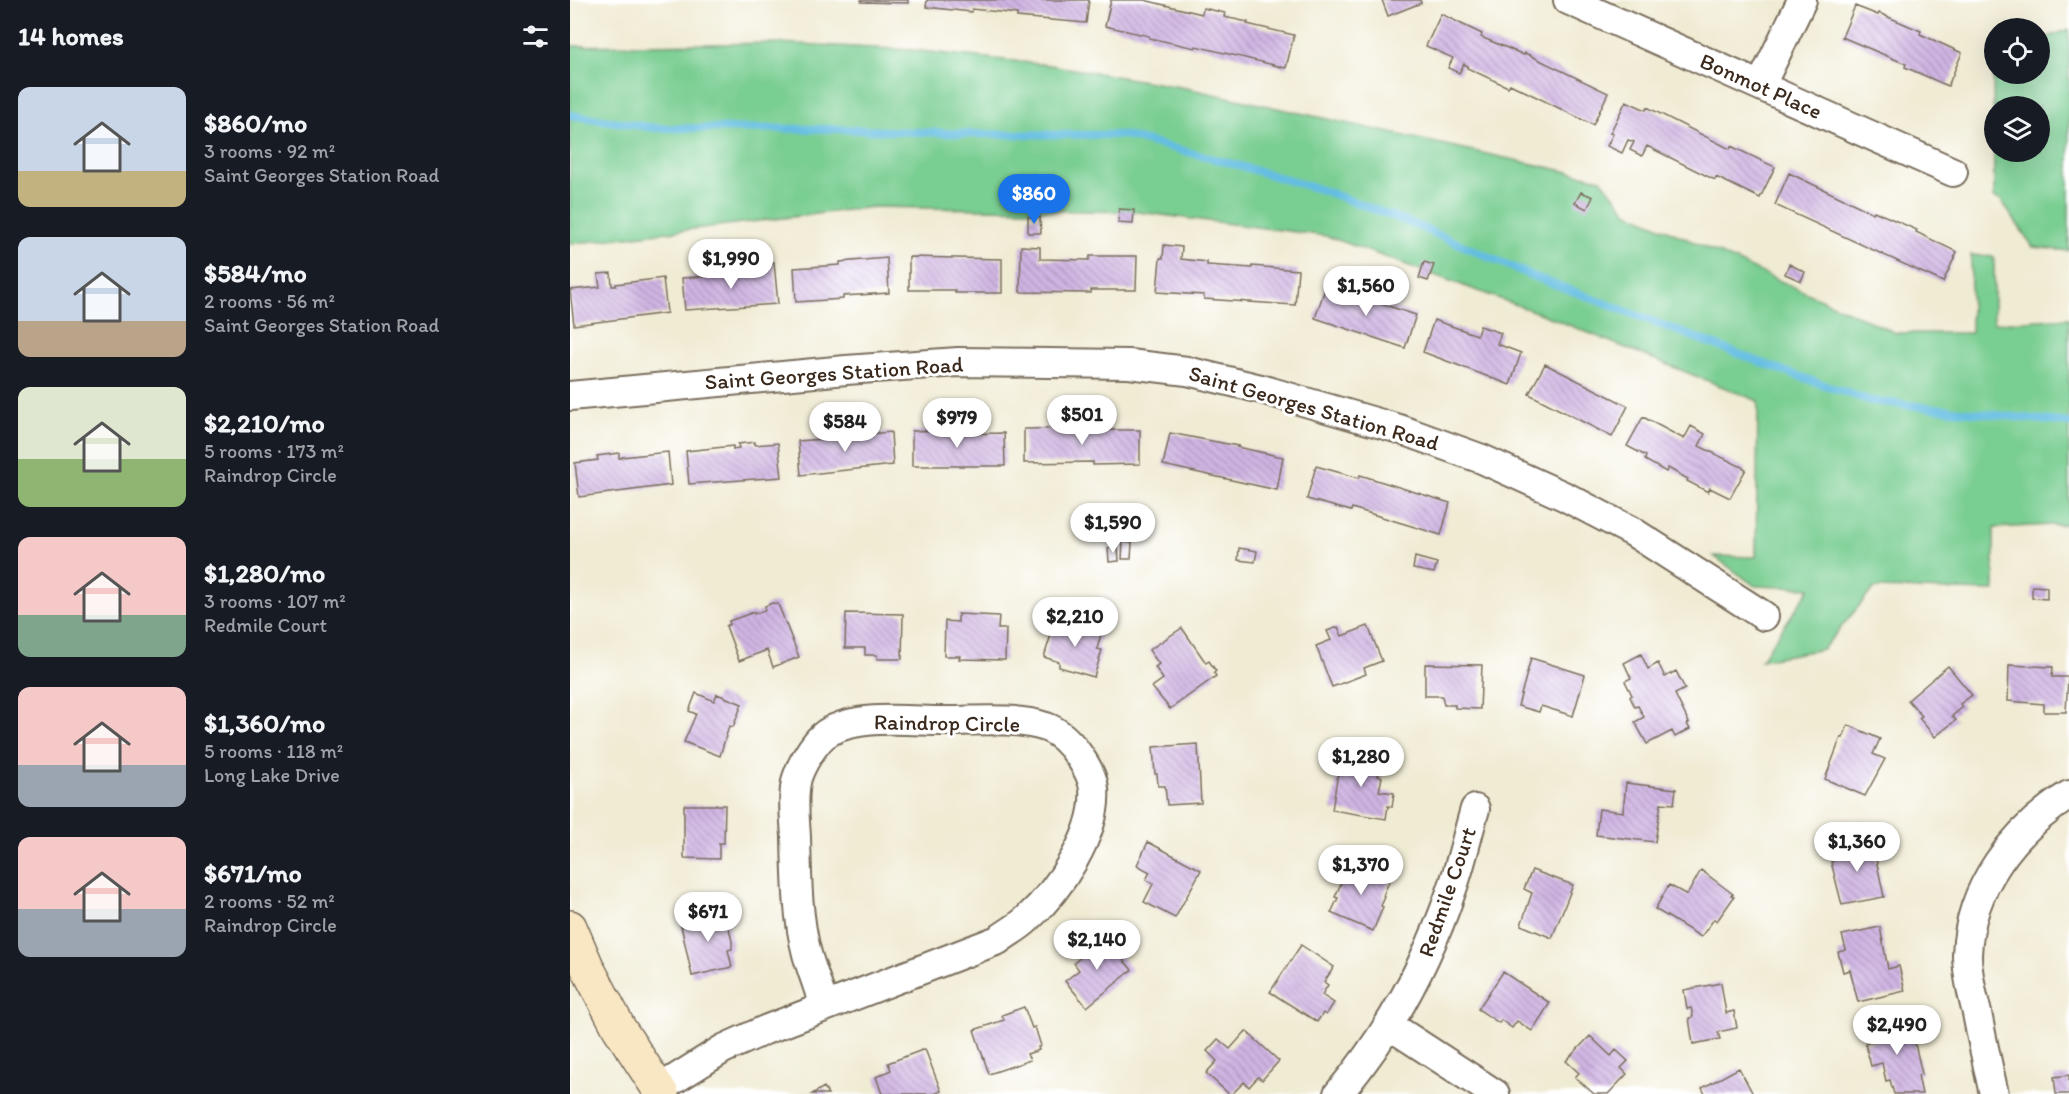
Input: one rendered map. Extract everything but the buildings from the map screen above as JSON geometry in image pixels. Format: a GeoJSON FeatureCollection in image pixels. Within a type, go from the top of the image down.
{"type":"FeatureCollection","features":[{"type":"Feature","properties":{"kind":"main road"},"geometry":{"type":"LineString","coordinates":[[570,927],[588,969],[619,1028],[661,1091]]}},
{"type":"Feature","properties":{"kind":"street","name":"Bonmot Place"},"geometry":{"type":"LineString","coordinates":[[1568,0],[1953,172]]}},
{"type":"Feature","properties":{"kind":"street"},"geometry":{"type":"LineString","coordinates":[[1761,85],[1802,0]]}},
{"type":"Feature","properties":{"kind":"street","name":"Saint Georges Station Road"},"geometry":{"type":"LineString","coordinates":[[570,396],[846,370],[958,362],[1129,364],[1187,371],[1261,389],[1399,429],[1482,459],[1566,497],[1633,532],[1764,616]]}},
{"type":"Feature","properties":{"kind":"street","name":"Raindrop Circle"},"geometry":{"type":"LineString","coordinates":[[661,1091],[723,1049],[824,1006],[998,940],[1026,920],[1045,900],[1072,862],[1084,839],[1092,814],[1094,790],[1088,769],[1063,737],[1046,727],[1020,722],[879,721],[867,721],[841,727],[823,736],[809,754],[797,779],[795,808],[798,902],[807,953],[824,1006]]}},
{"type":"Feature","properties":{"kind":"street"},"geometry":{"type":"LineString","coordinates":[[1994,1094],[1971,986],[1967,956],[1975,905],[2006,850],[2027,826],[2069,795]]}},
{"type":"Feature","properties":{"kind":"street","name":"Redmile Court"},"geometry":{"type":"LineString","coordinates":[[1338,1094],[1389,1025],[1427,954],[1452,891],[1475,809]]}},
{"type":"Feature","properties":{"kind":"street"},"geometry":{"type":"LineString","coordinates":[[1389,1025],[1495,1094]]}},
{"type":"Feature","properties":{"kind":"green space"},"geometry":{"type":"Polygon","coordinates":[[[2069,29],[2069,251],[2033,247],[2000,199],[1994,198],[1994,162],[2050,162],[2050,96],[1993,96],[1993,84],[2050,84],[2050,36],[2069,29]]]}},
{"type":"Feature","properties":{"kind":"green space"},"geometry":{"type":"Polygon","coordinates":[[[780,43],[912,50],[1050,65],[1186,88],[1601,179],[1627,212],[1896,333],[1971,333],[1971,255],[1994,257],[1994,323],[2069,318],[2069,524],[1994,528],[1994,591],[1874,588],[1823,649],[1761,660],[1810,588],[1755,586],[1714,556],[1756,557],[1758,401],[1544,315],[1327,236],[1138,212],[873,207],[570,244],[570,46],[780,43]]]}},
{"type":"Feature","properties":{"kind":"waterway"},"geometry":{"type":"LineString","coordinates":[[570,115],[655,128],[1123,135],[1325,191],[1416,225],[1530,275],[1781,370],[1871,401],[2069,423]]}}]}
